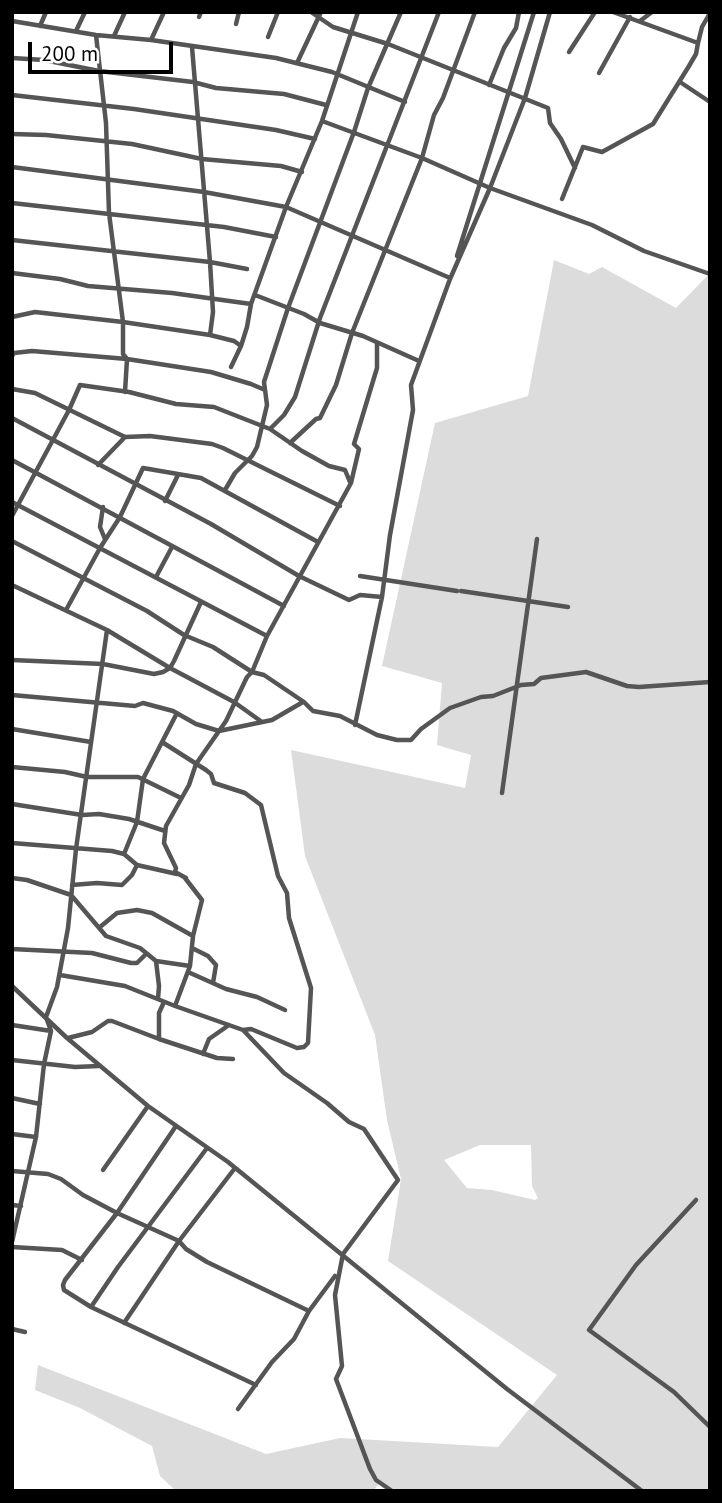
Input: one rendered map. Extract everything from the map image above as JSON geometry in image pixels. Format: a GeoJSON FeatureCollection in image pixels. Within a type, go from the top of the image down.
{"type":"FeatureCollection","features":[{"type":"Feature","properties":{"kind":"street"},"geometry":{"type":"LineString","coordinates":[[40,26],[47,12]]}},
{"type":"Feature","properties":{"kind":"street"},"geometry":{"type":"LineString","coordinates":[[76,31],[85,12]]}},
{"type":"Feature","properties":{"kind":"street"},"geometry":{"type":"LineString","coordinates":[[114,36],[125,12]]}},
{"type":"Feature","properties":{"kind":"street"},"geometry":{"type":"LineString","coordinates":[[151,40],[164,12]]}},
{"type":"Feature","properties":{"kind":"street"},"geometry":{"type":"LineString","coordinates":[[236,24],[239,12]]}},
{"type":"Feature","properties":{"kind":"street"},"geometry":{"type":"LineString","coordinates":[[268,37],[278,12]]}},
{"type":"Feature","properties":{"kind":"street"},"geometry":{"type":"LineString","coordinates":[[311,12],[320,15],[333,27],[388,44],[548,108],[550,123],[575,168]]}},
{"type":"Feature","properties":{"kind":"street"},"geometry":{"type":"LineString","coordinates":[[231,367],[241,346],[251,304],[286,207],[322,121],[358,12]]}},
{"type":"Feature","properties":{"kind":"street"},"geometry":{"type":"LineString","coordinates":[[225,490],[257,447],[267,405],[264,382],[288,307],[368,88],[401,12]]}},
{"type":"Feature","properties":{"kind":"street"},"geometry":{"type":"LineString","coordinates":[[270,429],[284,415],[295,397],[304,364],[439,12]]}},
{"type":"Feature","properties":{"kind":"street"},"geometry":{"type":"LineString","coordinates":[[290,443],[320,418],[336,385],[352,333],[422,158],[435,114],[475,12]]}},
{"type":"Feature","properties":{"kind":"street"},"geometry":{"type":"LineString","coordinates":[[489,85],[504,48],[516,28],[519,12]]}},
{"type":"Feature","properties":{"kind":"street"},"geometry":{"type":"LineString","coordinates":[[450,279],[534,12]]}},
{"type":"Feature","properties":{"kind":"street"},"geometry":{"type":"LineString","coordinates":[[355,725],[382,597],[413,410],[411,386],[450,279],[490,188],[524,98],[550,12]]}},
{"type":"Feature","properties":{"kind":"street"},"geometry":{"type":"LineString","coordinates":[[569,52],[595,12]]}},
{"type":"Feature","properties":{"kind":"street"},"geometry":{"type":"LineString","coordinates":[[613,12],[698,43]]}},
{"type":"Feature","properties":{"kind":"street"},"geometry":{"type":"LineString","coordinates":[[640,22],[652,12]]}},
{"type":"Feature","properties":{"kind":"street"},"geometry":{"type":"LineString","coordinates":[[562,199],[583,147],[603,152],[653,124],[696,54],[702,27],[710,13]]}},
{"type":"Feature","properties":{"kind":"street"},"geometry":{"type":"LineString","coordinates":[[297,63],[320,15]]}},
{"type":"Feature","properties":{"kind":"street"},"geometry":{"type":"LineString","coordinates":[[599,73],[630,17]]}},
{"type":"Feature","properties":{"kind":"street"},"geometry":{"type":"LineString","coordinates":[[12,21],[96,35],[224,49],[297,63],[337,74],[405,102]]}},
{"type":"Feature","properties":{"kind":"street"},"geometry":{"type":"LineString","coordinates":[[96,35],[107,142],[109,213],[123,354],[127,359],[125,392]]}},
{"type":"Feature","properties":{"kind":"street"},"geometry":{"type":"LineString","coordinates":[[192,47],[210,262],[210,335]]}},
{"type":"Feature","properties":{"kind":"street"},"geometry":{"type":"LineString","coordinates":[[12,58],[44,60],[99,71],[193,82],[216,88],[284,94],[326,105]]}},
{"type":"Feature","properties":{"kind":"street"},"geometry":{"type":"LineString","coordinates":[[680,82],[710,102]]}},
{"type":"Feature","properties":{"kind":"street"},"geometry":{"type":"LineString","coordinates":[[12,95],[276,130],[315,139]]}},
{"type":"Feature","properties":{"kind":"street"},"geometry":{"type":"LineString","coordinates":[[322,121],[422,158],[490,188],[592,225],[644,251],[710,275]]}},
{"type":"Feature","properties":{"kind":"street"},"geometry":{"type":"LineString","coordinates":[[12,134],[132,144],[202,159],[281,166],[302,172]]}},
{"type":"Feature","properties":{"kind":"street"},"geometry":{"type":"LineString","coordinates":[[12,167],[109,178],[286,207],[387,248],[450,279]]}},
{"type":"Feature","properties":{"kind":"street"},"geometry":{"type":"LineString","coordinates":[[12,203],[206,225],[276,237]]}},
{"type":"Feature","properties":{"kind":"street"},"geometry":{"type":"LineString","coordinates":[[12,240],[210,262],[247,269]]}},
{"type":"Feature","properties":{"kind":"street"},"geometry":{"type":"LineString","coordinates":[[12,273],[117,289],[172,293],[251,304]]}},
{"type":"Feature","properties":{"kind":"street"},"geometry":{"type":"LineString","coordinates":[[255,295],[419,361]]}},
{"type":"Feature","properties":{"kind":"street"},"geometry":{"type":"LineString","coordinates":[[12,317],[35,312],[122,323],[210,335],[234,341],[241,346]]}},
{"type":"Feature","properties":{"kind":"street"},"geometry":{"type":"LineString","coordinates":[[175,1006],[189,969],[193,936],[202,900],[186,878],[176,872],[164,843],[166,826],[196,764],[219,731],[252,671],[267,636],[351,483],[359,449],[354,443],[377,368],[377,344]]}},
{"type":"Feature","properties":{"kind":"street"},"geometry":{"type":"LineString","coordinates":[[12,356],[32,351],[127,359],[211,372],[266,391]]}},
{"type":"Feature","properties":{"kind":"street"},"geometry":{"type":"LineString","coordinates":[[12,516],[69,410],[80,384],[176,404],[214,407],[270,429],[329,466],[345,470],[351,483]]}},
{"type":"Feature","properties":{"kind":"street"},"geometry":{"type":"LineString","coordinates":[[12,389],[36,393],[125,437],[150,436],[212,444],[340,506]]}},
{"type":"Feature","properties":{"kind":"street"},"geometry":{"type":"LineString","coordinates":[[12,418],[217,528],[299,576],[349,600],[360,595],[382,597]]}},
{"type":"Feature","properties":{"kind":"street"},"geometry":{"type":"LineString","coordinates":[[98,465],[125,437]]}},
{"type":"Feature","properties":{"kind":"street"},"geometry":{"type":"LineString","coordinates":[[12,460],[284,606]]}},
{"type":"Feature","properties":{"kind":"street"},"geometry":{"type":"LineString","coordinates":[[66,610],[120,517],[143,468],[201,478],[318,542]]}},
{"type":"Feature","properties":{"kind":"street"},"geometry":{"type":"LineString","coordinates":[[165,501],[178,475]]}},
{"type":"Feature","properties":{"kind":"street"},"geometry":{"type":"LineString","coordinates":[[12,502],[267,636]]}},
{"type":"Feature","properties":{"kind":"street"},"geometry":{"type":"LineString","coordinates":[[103,507],[100,527],[106,540]]}},
{"type":"Feature","properties":{"kind":"street"},"geometry":{"type":"LineString","coordinates":[[502,793],[537,539]]}},
{"type":"Feature","properties":{"kind":"street"},"geometry":{"type":"LineString","coordinates":[[12,541],[147,611],[184,635],[213,647],[252,671],[264,675],[304,702],[313,712],[340,716],[377,735],[404,741],[411,740],[421,729],[450,708],[517,686],[534,684],[541,678],[586,672],[627,686],[639,687],[710,682]]}},
{"type":"Feature","properties":{"kind":"street"},"geometry":{"type":"LineString","coordinates":[[156,577],[172,547]]}},
{"type":"Feature","properties":{"kind":"street"},"geometry":{"type":"LineString","coordinates":[[360,576],[568,607]]}},
{"type":"Feature","properties":{"kind":"street"},"geometry":{"type":"LineString","coordinates":[[12,585],[107,630],[234,702],[263,723]]}},
{"type":"Feature","properties":{"kind":"street"},"geometry":{"type":"LineString","coordinates":[[12,660],[103,664],[154,674],[170,668],[201,602]]}},
{"type":"Feature","properties":{"kind":"street"},"geometry":{"type":"LineString","coordinates":[[82,1260],[62,1250],[12,1244],[36,1137],[44,1064],[51,1031],[46,1017],[60,975],[107,630]]}},
{"type":"Feature","properties":{"kind":"street"},"geometry":{"type":"LineString","coordinates":[[12,695],[135,706],[143,703],[177,713],[196,724],[219,731],[263,723],[304,702]]}},
{"type":"Feature","properties":{"kind":"street"},"geometry":{"type":"LineString","coordinates":[[124,854],[137,822],[143,779],[177,713]]}},
{"type":"Feature","properties":{"kind":"street"},"geometry":{"type":"LineString","coordinates":[[12,729],[91,742]]}},
{"type":"Feature","properties":{"kind":"street"},"geometry":{"type":"LineString","coordinates":[[162,742],[211,774],[214,783],[245,793],[261,805],[278,876],[287,893],[289,918],[311,988],[309,1042],[304,1047],[297,1048],[251,1029],[243,1030]]}},
{"type":"Feature","properties":{"kind":"street"},"geometry":{"type":"LineString","coordinates":[[12,767],[109,779],[125,776],[143,779],[181,798]]}},
{"type":"Feature","properties":{"kind":"street"},"geometry":{"type":"LineString","coordinates":[[12,804],[82,815],[99,814],[166,831]]}},
{"type":"Feature","properties":{"kind":"street"},"geometry":{"type":"LineString","coordinates":[[12,843],[112,851],[124,854],[136,865],[171,871],[186,878]]}},
{"type":"Feature","properties":{"kind":"street"},"geometry":{"type":"LineString","coordinates":[[72,886],[97,883],[122,885],[136,865]]}},
{"type":"Feature","properties":{"kind":"street"},"geometry":{"type":"LineString","coordinates":[[12,878],[27,880],[71,895],[106,936],[140,948],[156,961],[189,969],[226,989],[285,1010]]}},
{"type":"Feature","properties":{"kind":"street"},"geometry":{"type":"LineString","coordinates":[[100,927],[117,914],[137,910],[152,913],[193,936]]}},
{"type":"Feature","properties":{"kind":"street"},"geometry":{"type":"LineString","coordinates":[[192,948],[208,956],[216,965],[213,983]]}},
{"type":"Feature","properties":{"kind":"street"},"geometry":{"type":"LineString","coordinates":[[12,949],[92,953],[131,963],[137,963],[146,954]]}},
{"type":"Feature","properties":{"kind":"street"},"geometry":{"type":"LineString","coordinates":[[156,961],[158,999]]}},
{"type":"Feature","properties":{"kind":"street"},"geometry":{"type":"LineString","coordinates":[[60,975],[125,986],[243,1030],[284,1073],[349,1122],[364,1129],[398,1180],[343,1254],[335,1295],[342,1366],[336,1379],[369,1469],[376,1480],[392,1491]]}},
{"type":"Feature","properties":{"kind":"street"},"geometry":{"type":"LineString","coordinates":[[14,988],[67,1038],[148,1106],[235,1168],[507,1389],[642,1491]]}},
{"type":"Feature","properties":{"kind":"street"},"geometry":{"type":"LineString","coordinates":[[159,1039],[159,1013],[164,1002]]}},
{"type":"Feature","properties":{"kind":"street"},"geometry":{"type":"LineString","coordinates":[[67,1038],[92,1032],[112,1021],[203,1054],[233,1059]]}},
{"type":"Feature","properties":{"kind":"street"},"geometry":{"type":"LineString","coordinates":[[12,1025],[51,1031]]}},
{"type":"Feature","properties":{"kind":"street"},"geometry":{"type":"LineString","coordinates":[[203,1054],[209,1039],[229,1025]]}},
{"type":"Feature","properties":{"kind":"street"},"geometry":{"type":"LineString","coordinates":[[12,1060],[99,1066]]}},
{"type":"Feature","properties":{"kind":"street"},"geometry":{"type":"LineString","coordinates":[[12,1098],[40,1104]]}},
{"type":"Feature","properties":{"kind":"street"},"geometry":{"type":"LineString","coordinates":[[103,1170],[148,1106]]}},
{"type":"Feature","properties":{"kind":"street"},"geometry":{"type":"LineString","coordinates":[[176,1126],[117,1213],[63,1285],[64,1290],[90,1307],[256,1385]]}},
{"type":"Feature","properties":{"kind":"street"},"geometry":{"type":"LineString","coordinates":[[12,1134],[36,1137]]}},
{"type":"Feature","properties":{"kind":"street"},"geometry":{"type":"LineString","coordinates":[[90,1307],[207,1147]]}},
{"type":"Feature","properties":{"kind":"street"},"geometry":{"type":"LineString","coordinates":[[124,1323],[179,1241],[235,1168]]}},
{"type":"Feature","properties":{"kind":"street"},"geometry":{"type":"LineString","coordinates":[[12,1171],[48,1174],[61,1179],[83,1195],[117,1213],[179,1241],[186,1249],[207,1262],[309,1311]]}},
{"type":"Feature","properties":{"kind":"street"},"geometry":{"type":"LineString","coordinates":[[696,1200],[636,1265],[589,1330],[674,1392],[710,1427]]}},
{"type":"Feature","properties":{"kind":"street"},"geometry":{"type":"LineString","coordinates":[[12,1205],[21,1206]]}},
{"type":"Feature","properties":{"kind":"street"},"geometry":{"type":"LineString","coordinates":[[238,1409],[272,1362],[294,1339],[309,1311],[343,1263]]}},
{"type":"Feature","properties":{"kind":"street"},"geometry":{"type":"LineString","coordinates":[[12,1329],[25,1332]]}},
{"type":"Feature","properties":{"kind":"shaded area"},"geometry":{"type":"Polygon","coordinates":[[[554,260],[589,274],[602,267],[676,308],[710,273],[710,1491],[389,1491],[379,1484],[373,1491],[176,1491],[160,1476],[152,1446],[80,1408],[35,1390],[38,1365],[266,1454],[340,1438],[498,1447],[557,1375],[388,1261],[401,1179],[387,1120],[375,1035],[305,856],[291,750],[465,788],[471,755],[437,745],[442,683],[382,666],[435,423],[528,396],[554,260]],[[480,1145],[444,1160],[467,1188],[492,1190],[535,1200],[538,1198],[532,1186],[531,1145],[480,1145]]]}}]}
